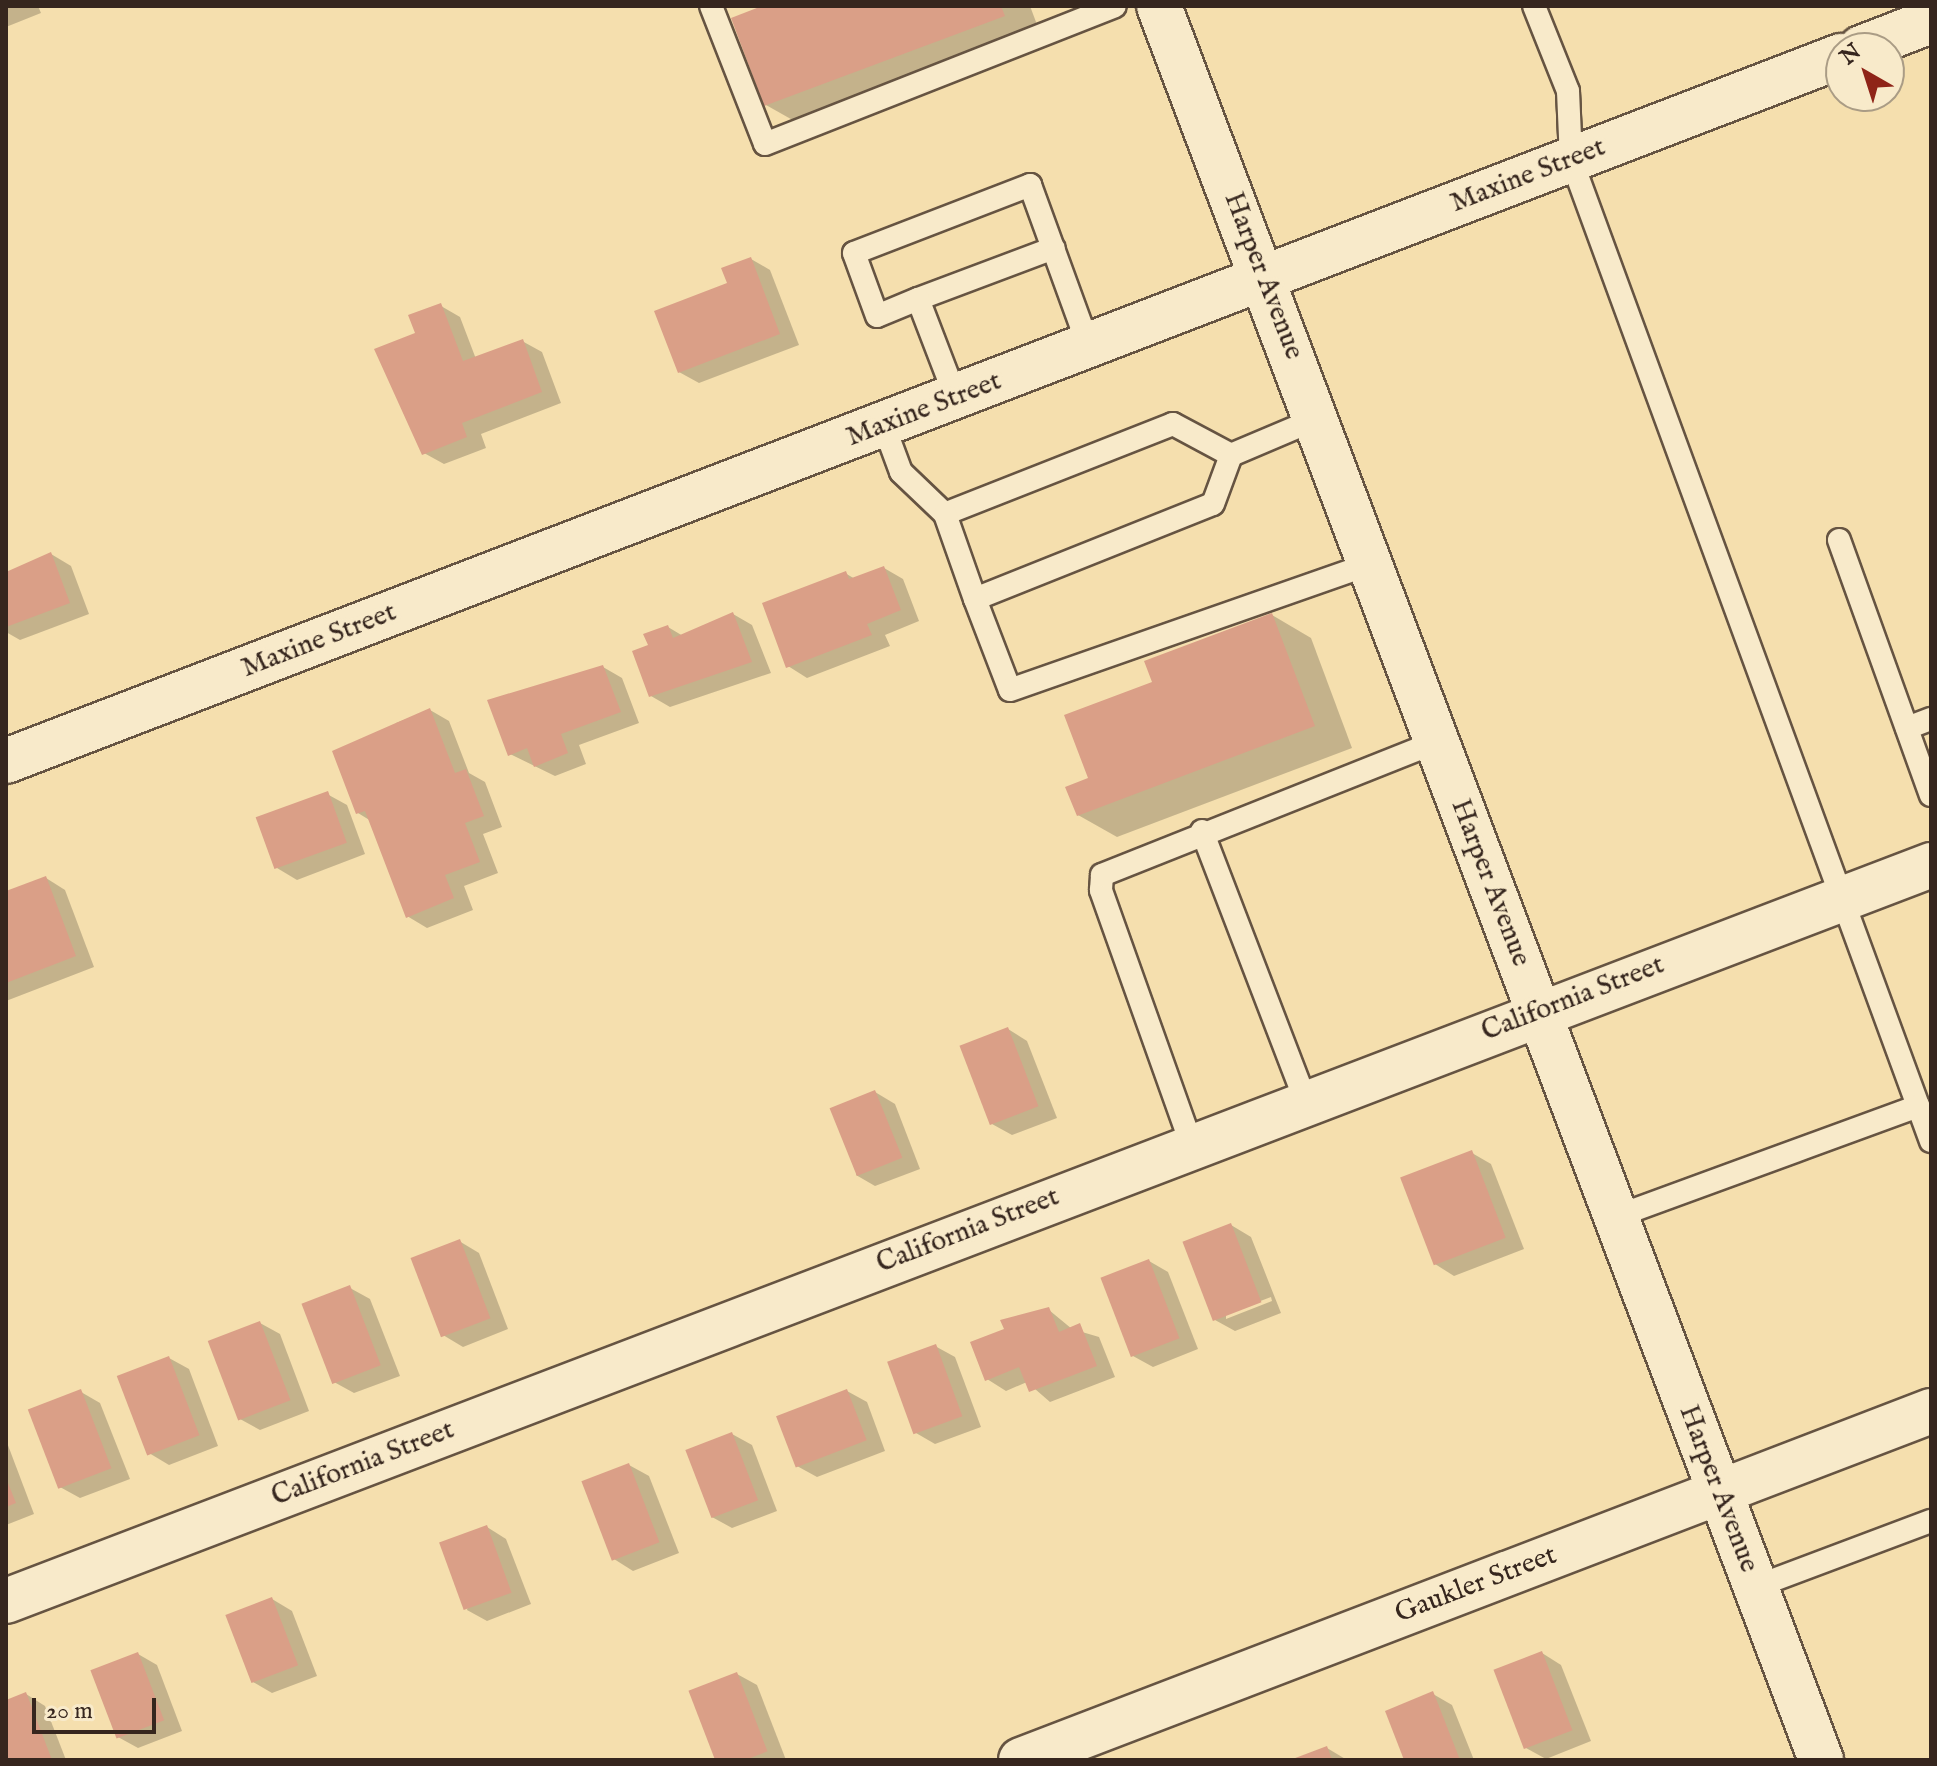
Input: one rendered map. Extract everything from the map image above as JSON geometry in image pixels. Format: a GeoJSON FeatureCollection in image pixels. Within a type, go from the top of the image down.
{"type":"FeatureCollection","features":[{"type":"Feature","properties":{"kind":"street","name":"Harper Avenue"},"geometry":{"type":"LineString","coordinates":[[1159,6],[1265,278],[1821,1760]]}},
{"type":"Feature","properties":{"kind":"street"},"geometry":{"type":"LineString","coordinates":[[1902,32],[1931,21]]}},
{"type":"Feature","properties":{"kind":"street","name":"Maxine Street"},"geometry":{"type":"LineString","coordinates":[[6,761],[1825,62]]}},
{"type":"Feature","properties":{"kind":"street","name":"California Street"},"geometry":{"type":"LineString","coordinates":[[6,1601],[1539,1012],[1931,865]]}},
{"type":"Feature","properties":{"kind":"street","name":"Gaukler Street"},"geometry":{"type":"LineString","coordinates":[[1021,1760],[1931,1411]]}},
{"type":"Feature","properties":{"kind":"lane"},"geometry":{"type":"LineString","coordinates":[[711,6],[765,144],[1115,6]]}},
{"type":"Feature","properties":{"kind":"lane"},"geometry":{"type":"LineString","coordinates":[[1534,6],[1568,91],[1571,159],[1837,900],[1931,1141]]}},
{"type":"Feature","properties":{"kind":"lane"},"geometry":{"type":"LineString","coordinates":[[1054,248],[877,316],[854,253],[1030,185],[1054,248],[1089,347]]}},
{"type":"Feature","properties":{"kind":"lane"},"geometry":{"type":"LineString","coordinates":[[918,299],[956,398]]}},
{"type":"Feature","properties":{"kind":"lane"},"geometry":{"type":"LineString","coordinates":[[975,599],[1213,504],[1231,455],[1316,419]]}},
{"type":"Feature","properties":{"kind":"lane"},"geometry":{"type":"LineString","coordinates":[[945,514],[1173,424],[1231,455]]}},
{"type":"Feature","properties":{"kind":"lane"},"geometry":{"type":"LineString","coordinates":[[884,426],[901,472],[945,514],[1010,690],[1370,564]]}},
{"type":"Feature","properties":{"kind":"lane"},"geometry":{"type":"LineString","coordinates":[[1839,540],[1931,795]]}},
{"type":"Feature","properties":{"kind":"lane"},"geometry":{"type":"LineString","coordinates":[[1907,728],[1931,719]]}},
{"type":"Feature","properties":{"kind":"lane"},"geometry":{"type":"LineString","coordinates":[[1192,1146],[1101,890],[1112,865],[1437,742]]}},
{"type":"Feature","properties":{"kind":"lane"},"geometry":{"type":"LineString","coordinates":[[1202,831],[1306,1102]]}},
{"type":"Feature","properties":{"kind":"lane"},"geometry":{"type":"LineString","coordinates":[[1615,1217],[1918,1106]]}},
{"type":"Feature","properties":{"kind":"lane"},"geometry":{"type":"LineString","coordinates":[[1755,1587],[1931,1521]]}},
{"type":"Feature","properties":{"kind":"building"},"geometry":{"type":"Polygon","coordinates":[[[762,6],[1001,6],[1005,16],[764,106],[731,18],[762,6]]]}},
{"type":"Feature","properties":{"kind":"building"},"geometry":{"type":"Polygon","coordinates":[[[751,257],[780,334],[678,373],[654,311],[727,283],[721,268],[751,257]]]}},
{"type":"Feature","properties":{"kind":"building"},"geometry":{"type":"Polygon","coordinates":[[[441,303],[463,361],[523,339],[542,392],[462,423],[467,437],[422,455],[374,349],[415,333],[408,315],[441,303]]]}},
{"type":"Feature","properties":{"kind":"building"},"geometry":{"type":"Polygon","coordinates":[[[51,552],[70,603],[6,627],[6,572],[51,552]]]}},
{"type":"Feature","properties":{"kind":"building"},"geometry":{"type":"Polygon","coordinates":[[[884,566],[901,610],[867,624],[872,635],[786,668],[762,603],[846,571],[849,579],[884,566]]]}},
{"type":"Feature","properties":{"kind":"building"},"geometry":{"type":"Polygon","coordinates":[[[733,612],[752,662],[649,697],[632,651],[648,645],[643,634],[668,625],[673,638],[733,612]]]}},
{"type":"Feature","properties":{"kind":"building"},"geometry":{"type":"Polygon","coordinates":[[[1272,613],[1315,726],[1077,816],[1065,787],[1088,778],[1064,715],[1152,682],[1144,661],[1272,613]]]}},
{"type":"Feature","properties":{"kind":"building"},"geometry":{"type":"Polygon","coordinates":[[[603,665],[621,712],[561,734],[568,753],[534,767],[527,748],[508,756],[487,700],[603,665]]]}},
{"type":"Feature","properties":{"kind":"building"},"geometry":{"type":"Polygon","coordinates":[[[430,708],[455,773],[466,769],[484,816],[465,823],[480,862],[445,875],[454,898],[406,918],[365,811],[356,814],[332,751],[430,708]]]}},
{"type":"Feature","properties":{"kind":"building"},"geometry":{"type":"Polygon","coordinates":[[[328,791],[347,843],[274,869],[256,817],[328,791]]]}},
{"type":"Feature","properties":{"kind":"building"},"geometry":{"type":"Polygon","coordinates":[[[46,876],[76,956],[6,983],[6,891],[46,876]]]}},
{"type":"Feature","properties":{"kind":"building"},"geometry":{"type":"Polygon","coordinates":[[[1008,1027],[1038,1106],[990,1125],[959,1046],[1008,1027]]]}},
{"type":"Feature","properties":{"kind":"building"},"geometry":{"type":"Polygon","coordinates":[[[875,1090],[902,1158],[857,1176],[830,1108],[875,1090]]]}},
{"type":"Feature","properties":{"kind":"building"},"geometry":{"type":"Polygon","coordinates":[[[1472,1150],[1506,1238],[1434,1265],[1400,1178],[1472,1150]]]}},
{"type":"Feature","properties":{"kind":"building"},"geometry":{"type":"Polygon","coordinates":[[[1231,1223],[1261,1302],[1213,1321],[1182,1242],[1231,1223]]]}},
{"type":"Feature","properties":{"kind":"building"},"geometry":{"type":"Polygon","coordinates":[[[460,1239],[490,1318],[441,1337],[411,1258],[460,1239]]]}},
{"type":"Feature","properties":{"kind":"building"},"geometry":{"type":"Polygon","coordinates":[[[1149,1259],[1179,1338],[1131,1357],[1100,1278],[1149,1259]]]}},
{"type":"Feature","properties":{"kind":"building"},"geometry":{"type":"Polygon","coordinates":[[[350,1285],[381,1365],[332,1384],[301,1304],[350,1285]]]}},
{"type":"Feature","properties":{"kind":"building"},"geometry":{"type":"Polygon","coordinates":[[[1049,1307],[1059,1332],[1080,1323],[1097,1366],[1029,1392],[1019,1367],[985,1381],[970,1342],[1004,1329],[1000,1320],[1049,1307]]]}},
{"type":"Feature","properties":{"kind":"building"},"geometry":{"type":"Polygon","coordinates":[[[260,1321],[290,1400],[238,1420],[208,1341],[260,1321]]]}},
{"type":"Feature","properties":{"kind":"building"},"geometry":{"type":"Polygon","coordinates":[[[936,1344],[962,1416],[913,1434],[887,1362],[936,1344]]]}},
{"type":"Feature","properties":{"kind":"building"},"geometry":{"type":"Polygon","coordinates":[[[169,1356],[199,1435],[147,1455],[117,1376],[169,1356]]]}},
{"type":"Feature","properties":{"kind":"building"},"geometry":{"type":"Polygon","coordinates":[[[81,1389],[111,1468],[58,1489],[28,1409],[81,1389]]]}},
{"type":"Feature","properties":{"kind":"building"},"geometry":{"type":"Polygon","coordinates":[[[847,1389],[867,1440],[796,1468],[776,1416],[847,1389]]]}},
{"type":"Feature","properties":{"kind":"building"},"geometry":{"type":"Polygon","coordinates":[[[732,1432],[758,1500],[711,1518],[685,1450],[732,1432]]]}},
{"type":"Feature","properties":{"kind":"building"},"geometry":{"type":"Polygon","coordinates":[[[629,1463],[659,1542],[612,1561],[581,1481],[629,1463]]]}},
{"type":"Feature","properties":{"kind":"building"},"geometry":{"type":"Polygon","coordinates":[[[6,1478],[16,1503],[6,1507],[6,1478]]]}},
{"type":"Feature","properties":{"kind":"building"},"geometry":{"type":"Polygon","coordinates":[[[487,1525],[512,1593],[464,1610],[439,1542],[487,1525]]]}},
{"type":"Feature","properties":{"kind":"building"},"geometry":{"type":"Polygon","coordinates":[[[272,1597],[298,1665],[251,1683],[225,1615],[272,1597]]]}},
{"type":"Feature","properties":{"kind":"building"},"geometry":{"type":"Polygon","coordinates":[[[1542,1651],[1572,1730],[1524,1749],[1493,1670],[1542,1651]]]}},
{"type":"Feature","properties":{"kind":"building"},"geometry":{"type":"Polygon","coordinates":[[[138,1652],[164,1720],[117,1738],[90,1670],[138,1652]]]}},
{"type":"Feature","properties":{"kind":"building"},"geometry":{"type":"Polygon","coordinates":[[[737,1672],[767,1751],[745,1760],[715,1760],[688,1691],[737,1672]]]}},
{"type":"Feature","properties":{"kind":"building"},"geometry":{"type":"Polygon","coordinates":[[[1433,1691],[1460,1760],[1404,1760],[1385,1711],[1433,1691]]]}},
{"type":"Feature","properties":{"kind":"building"},"geometry":{"type":"Polygon","coordinates":[[[26,1692],[52,1760],[6,1760],[6,1700],[26,1692]]]}},
{"type":"Feature","properties":{"kind":"building"},"geometry":{"type":"Polygon","coordinates":[[[1327,1746],[1332,1760],[1290,1760],[1327,1746]]]}}]}
